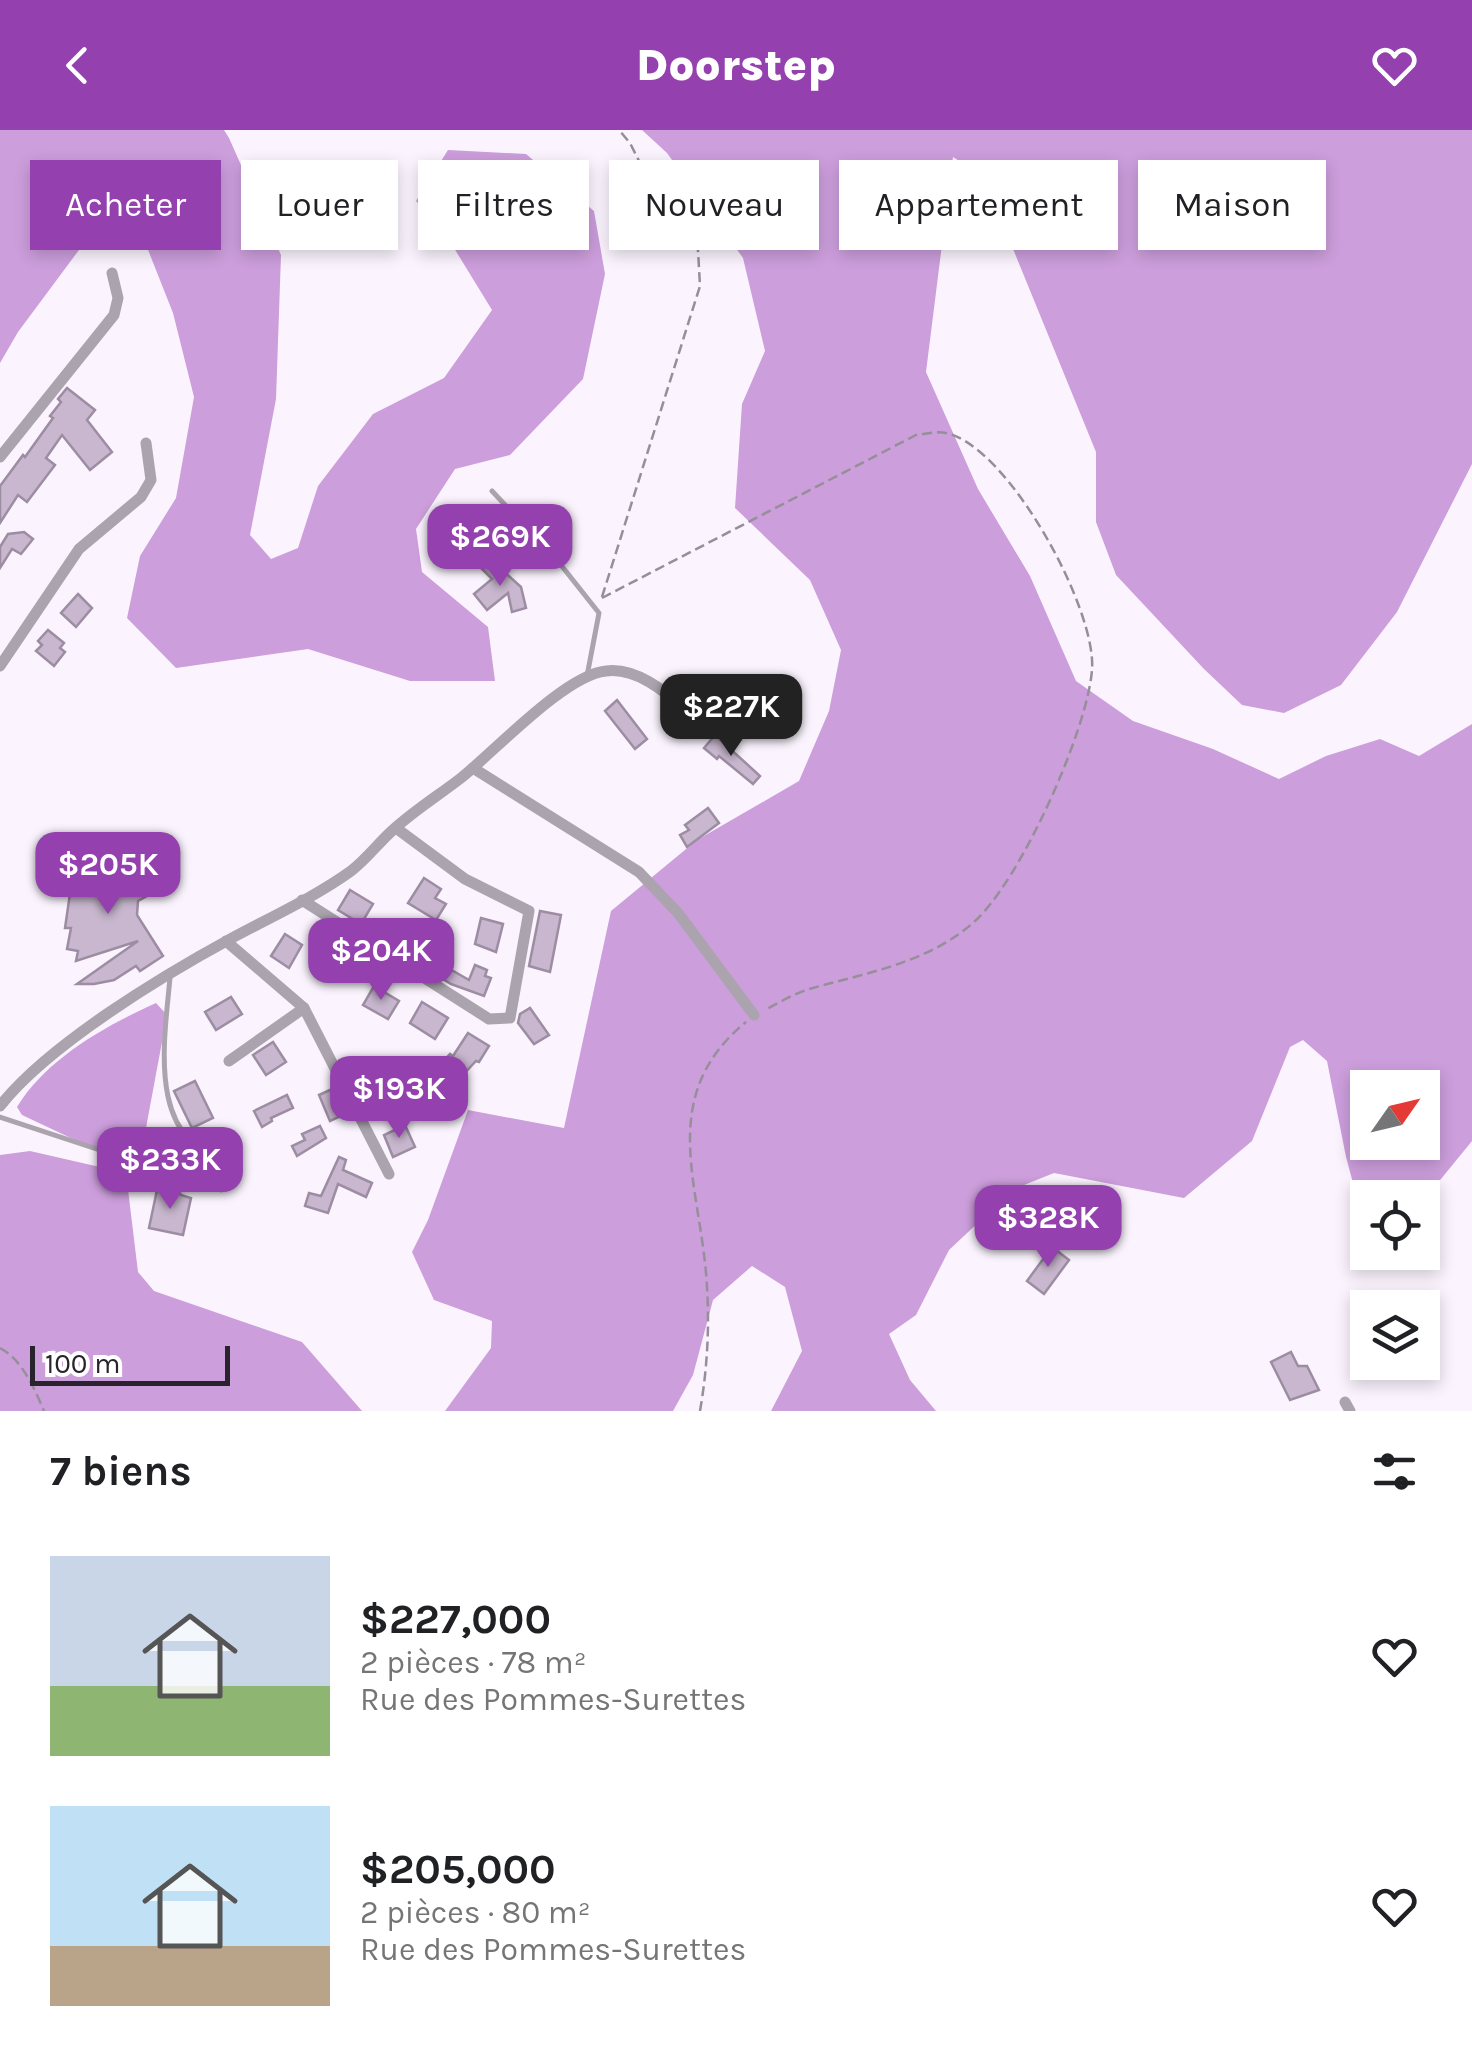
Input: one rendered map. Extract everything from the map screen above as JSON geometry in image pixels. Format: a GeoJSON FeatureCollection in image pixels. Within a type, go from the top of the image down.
{"type":"FeatureCollection","features":[{"type":"Feature","properties":{"kind":"street"},"geometry":{"type":"LineString","coordinates":[[0,457],[114,315],[118,298],[112,272]]}},
{"type":"Feature","properties":{"kind":"street"},"geometry":{"type":"LineString","coordinates":[[0,666],[78,550],[141,497],[151,480],[146,443]]}},
{"type":"Feature","properties":{"kind":"street"},"geometry":{"type":"LineString","coordinates":[[0,1106],[21,1079],[80,1034],[226,941],[352,870],[396,828],[587,676],[608,670],[647,680],[684,710]]}},
{"type":"Feature","properties":{"kind":"street"},"geometry":{"type":"LineString","coordinates":[[473,768],[639,872],[678,913],[754,1015]]}},
{"type":"Feature","properties":{"kind":"street"},"geometry":{"type":"LineString","coordinates":[[302,900],[488,1020],[510,1018],[529,910],[465,879],[396,828]]}},
{"type":"Feature","properties":{"kind":"street"},"geometry":{"type":"LineString","coordinates":[[226,941],[304,1008],[389,1174]]}},
{"type":"Feature","properties":{"kind":"street"},"geometry":{"type":"LineString","coordinates":[[230,1061],[304,1008]]}},
{"type":"Feature","properties":{"kind":"lane"},"geometry":{"type":"LineString","coordinates":[[492,490],[557,560],[599,613],[587,676]]}},
{"type":"Feature","properties":{"kind":"lane"},"geometry":{"type":"LineString","coordinates":[[170,975],[164,1045],[169,1108],[181,1131],[200,1152],[230,1162]]}},
{"type":"Feature","properties":{"kind":"lane"},"geometry":{"type":"LineString","coordinates":[[0,1117],[221,1190]]}},
{"type":"Feature","properties":{"kind":"path"},"geometry":{"type":"LineString","coordinates":[[619,130],[630,143],[660,203],[692,231],[698,250],[700,286],[602,598],[916,436],[947,433],[980,452],[1022,497],[1042,528],[1080,606],[1093,666],[1086,712],[1045,813],[999,892],[975,922],[910,960],[867,976],[803,991],[754,1015],[733,1032],[710,1062],[688,1131],[706,1272],[708,1346],[700,1411]]}},
{"type":"Feature","properties":{"kind":"path"},"geometry":{"type":"LineString","coordinates":[[0,1348],[17,1364],[44,1411]]}},
{"type":"Feature","properties":{"kind":"shaded area"},"geometry":{"type":"Polygon","coordinates":[[[0,130],[224,130],[241,165],[241,250],[279,250],[281,255],[276,399],[250,535],[271,559],[298,548],[318,486],[373,414],[444,378],[492,310],[455,250],[589,250],[589,207],[594,211],[605,274],[583,379],[510,455],[455,469],[416,529],[422,572],[488,627],[495,681],[410,681],[308,649],[176,668],[127,618],[140,556],[176,498],[194,397],[173,313],[148,250],[221,250],[221,160],[30,160],[30,250],[79,250],[18,332],[0,363],[0,130]]]}},
{"type":"Feature","properties":{"kind":"shaded area"},"geometry":{"type":"Polygon","coordinates":[[[642,130],[1472,130],[1472,464],[1397,612],[1341,685],[1284,713],[1242,705],[1116,575],[1096,522],[1096,452],[1013,250],[1118,250],[1118,160],[953,157],[839,160],[839,250],[941,250],[926,372],[978,489],[1030,576],[1076,681],[1133,721],[1213,749],[1279,779],[1326,756],[1380,739],[1419,756],[1472,724],[1472,1141],[1440,1180],[1352,1180],[1327,1061],[1303,1040],[1290,1047],[1252,1141],[1184,1198],[1054,1173],[1014,1189],[949,1250],[916,1315],[889,1334],[910,1380],[936,1411],[771,1411],[802,1351],[785,1287],[752,1266],[713,1300],[693,1375],[673,1411],[445,1411],[491,1348],[492,1321],[434,1300],[412,1252],[428,1220],[468,1110],[564,1128],[611,911],[697,840],[799,781],[829,711],[841,650],[810,580],[735,508],[742,404],[765,351],[743,258],[737,250],[819,250],[819,160],[672,160],[642,130]]]}},
{"type":"Feature","properties":{"kind":"shaded area"},"geometry":{"type":"Polygon","coordinates":[[[448,150],[526,154],[533,160],[442,160],[448,150]]]}},
{"type":"Feature","properties":{"kind":"shaded area"},"geometry":{"type":"Polygon","coordinates":[[[156,1003],[167,1015],[143,1144],[136,1151],[92,1148],[22,1115],[17,1107],[60,1059],[97,1033],[156,1003]]]}},
{"type":"Feature","properties":{"kind":"shaded area"},"geometry":{"type":"Polygon","coordinates":[[[30,1151],[126,1173],[138,1272],[154,1291],[302,1342],[362,1411],[0,1411],[0,1155],[30,1151]]]}},
{"type":"Feature","properties":{"kind":"building"},"geometry":{"type":"Polygon","coordinates":[[[67,388],[95,410],[87,420],[112,452],[90,470],[62,435],[46,458],[55,465],[27,502],[18,495],[0,523],[0,486],[53,418],[50,416],[67,388]]]}},
{"type":"Feature","properties":{"kind":"building"},"geometry":{"type":"Polygon","coordinates":[[[24,532],[33,539],[21,554],[12,549],[0,568],[0,547],[8,534],[24,532]]]}},
{"type":"Feature","properties":{"kind":"building"},"geometry":{"type":"Polygon","coordinates":[[[491,560],[521,587],[526,608],[512,612],[508,593],[487,610],[474,594],[492,579],[482,569],[491,560]]]}},
{"type":"Feature","properties":{"kind":"building"},"geometry":{"type":"Polygon","coordinates":[[[78,594],[92,608],[76,627],[61,613],[78,594]]]}},
{"type":"Feature","properties":{"kind":"building"},"geometry":{"type":"Polygon","coordinates":[[[48,630],[64,643],[60,648],[65,652],[54,666],[36,651],[42,645],[38,641],[48,630]]]}},
{"type":"Feature","properties":{"kind":"building"},"geometry":{"type":"Polygon","coordinates":[[[617,700],[647,739],[635,749],[605,711],[617,700]]]}},
{"type":"Feature","properties":{"kind":"building"},"geometry":{"type":"Polygon","coordinates":[[[715,735],[760,776],[753,784],[704,748],[715,735]]]}},
{"type":"Feature","properties":{"kind":"building"},"geometry":{"type":"Polygon","coordinates":[[[708,808],[719,823],[687,847],[680,835],[689,830],[685,825],[708,808]]]}},
{"type":"Feature","properties":{"kind":"building"},"geometry":{"type":"Polygon","coordinates":[[[83,856],[127,861],[147,896],[138,901],[137,915],[163,956],[140,971],[136,966],[114,980],[94,984],[77,984],[138,941],[76,961],[78,951],[67,949],[71,928],[65,928],[75,859],[83,856]]]}},
{"type":"Feature","properties":{"kind":"building"},"geometry":{"type":"Polygon","coordinates":[[[424,878],[441,889],[435,898],[446,904],[436,920],[408,903],[424,878]]]}},
{"type":"Feature","properties":{"kind":"building"},"geometry":{"type":"Polygon","coordinates":[[[350,890],[373,904],[361,924],[338,910],[350,890]]]}},
{"type":"Feature","properties":{"kind":"building"},"geometry":{"type":"Polygon","coordinates":[[[540,911],[561,915],[550,972],[529,966],[540,911]]]}},
{"type":"Feature","properties":{"kind":"building"},"geometry":{"type":"Polygon","coordinates":[[[481,918],[503,924],[496,952],[475,944],[481,918]]]}},
{"type":"Feature","properties":{"kind":"building"},"geometry":{"type":"Polygon","coordinates":[[[409,930],[425,936],[422,944],[430,947],[426,958],[402,951],[409,930]]]}},
{"type":"Feature","properties":{"kind":"building"},"geometry":{"type":"Polygon","coordinates":[[[285,934],[302,945],[289,968],[271,956],[285,934]]]}},
{"type":"Feature","properties":{"kind":"building"},"geometry":{"type":"Polygon","coordinates":[[[443,965],[469,980],[475,965],[487,970],[485,976],[491,978],[484,996],[437,975],[443,965]]]}},
{"type":"Feature","properties":{"kind":"building"},"geometry":{"type":"Polygon","coordinates":[[[374,986],[399,1001],[388,1019],[363,1005],[374,986]]]}},
{"type":"Feature","properties":{"kind":"building"},"geometry":{"type":"Polygon","coordinates":[[[231,997],[242,1014],[216,1030],[205,1012],[231,997]]]}},
{"type":"Feature","properties":{"kind":"building"},"geometry":{"type":"Polygon","coordinates":[[[422,1002],[448,1018],[435,1039],[410,1023],[422,1002]]]}},
{"type":"Feature","properties":{"kind":"building"},"geometry":{"type":"Polygon","coordinates":[[[530,1008],[549,1035],[534,1044],[518,1023],[520,1014],[530,1008]]]}},
{"type":"Feature","properties":{"kind":"building"},"geometry":{"type":"Polygon","coordinates":[[[468,1033],[489,1046],[479,1062],[460,1078],[443,1062],[450,1054],[453,1056],[468,1033]]]}},
{"type":"Feature","properties":{"kind":"building"},"geometry":{"type":"Polygon","coordinates":[[[273,1042],[286,1062],[266,1075],[253,1055],[273,1042]]]}},
{"type":"Feature","properties":{"kind":"building"},"geometry":{"type":"Polygon","coordinates":[[[195,1081],[213,1118],[192,1128],[174,1091],[195,1081]]]}},
{"type":"Feature","properties":{"kind":"building"},"geometry":{"type":"Polygon","coordinates":[[[330,1090],[343,1115],[330,1121],[319,1095],[330,1090]]]}},
{"type":"Feature","properties":{"kind":"building"},"geometry":{"type":"Polygon","coordinates":[[[287,1095],[293,1108],[262,1127],[254,1111],[287,1095]]]}},
{"type":"Feature","properties":{"kind":"building"},"geometry":{"type":"Polygon","coordinates":[[[405,1125],[415,1147],[393,1157],[384,1135],[405,1125]]]}},
{"type":"Feature","properties":{"kind":"building"},"geometry":{"type":"Polygon","coordinates":[[[320,1126],[326,1138],[297,1156],[292,1146],[305,1140],[302,1134],[320,1126]]]}},
{"type":"Feature","properties":{"kind":"building"},"geometry":{"type":"Polygon","coordinates":[[[339,1157],[346,1160],[343,1170],[372,1183],[366,1197],[338,1184],[328,1213],[305,1206],[309,1193],[321,1196],[339,1157]]]}},
{"type":"Feature","properties":{"kind":"building"},"geometry":{"type":"Polygon","coordinates":[[[175,1187],[181,1195],[191,1198],[183,1235],[149,1228],[157,1190],[166,1192],[175,1187]]]}},
{"type":"Feature","properties":{"kind":"building"},"geometry":{"type":"Polygon","coordinates":[[[1052,1247],[1069,1260],[1044,1294],[1027,1281],[1052,1247]]]}},
{"type":"Feature","properties":{"kind":"building"},"geometry":{"type":"Polygon","coordinates":[[[1291,1352],[1298,1366],[1307,1366],[1319,1390],[1290,1400],[1271,1362],[1291,1352]]]}}]}
